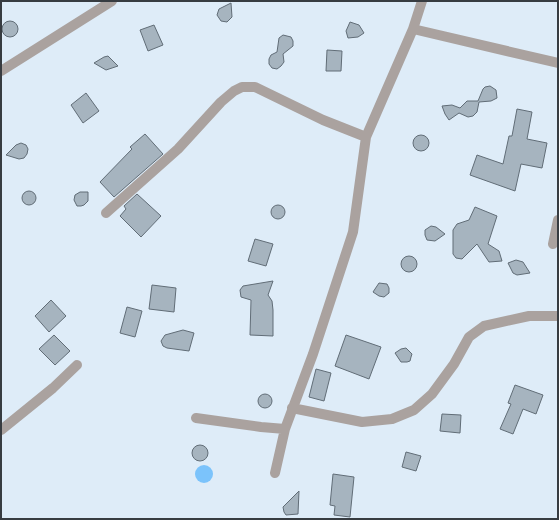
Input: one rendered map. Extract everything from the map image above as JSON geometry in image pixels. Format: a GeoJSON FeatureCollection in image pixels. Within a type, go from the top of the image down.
{"type":"FeatureCollection","features":[{"type":"Feature","properties":{"kind":"street"},"geometry":{"type":"LineString","coordinates":[[1,71],[112,1]]}},
{"type":"Feature","properties":{"kind":"street"},"geometry":{"type":"LineString","coordinates":[[275,473],[285,429],[313,354],[353,232],[366,137],[412,29],[422,1]]}},
{"type":"Feature","properties":{"kind":"street"},"geometry":{"type":"LineString","coordinates":[[412,29],[558,62]]}},
{"type":"Feature","properties":{"kind":"street"},"geometry":{"type":"LineString","coordinates":[[106,214],[178,149],[221,102],[234,91],[242,87],[255,87],[296,108],[366,137]]}},
{"type":"Feature","properties":{"kind":"street"},"geometry":{"type":"LineString","coordinates":[[553,244],[558,220]]}},
{"type":"Feature","properties":{"kind":"street"},"geometry":{"type":"LineString","coordinates":[[292,408],[362,422],[392,419],[414,410],[432,394],[454,364],[469,337],[484,326],[529,316],[558,316]]}},
{"type":"Feature","properties":{"kind":"street"},"geometry":{"type":"LineString","coordinates":[[1,430],[54,388],[77,365]]}},
{"type":"Feature","properties":{"kind":"street"},"geometry":{"type":"LineString","coordinates":[[196,418],[285,429]]}},
{"type":"Feature","properties":{"kind":"water"},"geometry":{"type":"Polygon","coordinates":[[[200,465],[208,465],[213,470],[211,481],[208,483],[200,483],[195,478],[195,470],[200,465]]]}},
{"type":"Feature","properties":{"kind":"building"},"geometry":{"type":"Polygon","coordinates":[[[231,3],[232,17],[227,22],[221,21],[217,15],[219,9],[231,3]]]}},
{"type":"Feature","properties":{"kind":"building"},"geometry":{"type":"Polygon","coordinates":[[[10,21],[17,26],[18,29],[13,36],[10,37],[3,32],[2,29],[7,22],[10,21]]]}},
{"type":"Feature","properties":{"kind":"building"},"geometry":{"type":"Polygon","coordinates":[[[350,22],[359,25],[364,33],[358,37],[348,38],[346,31],[350,22]]]}},
{"type":"Feature","properties":{"kind":"building"},"geometry":{"type":"Polygon","coordinates":[[[154,25],[163,45],[148,51],[140,30],[154,25]]]}},
{"type":"Feature","properties":{"kind":"building"},"geometry":{"type":"Polygon","coordinates":[[[283,35],[291,37],[293,46],[283,54],[284,62],[281,66],[277,69],[272,68],[269,64],[269,59],[271,55],[277,52],[279,38],[283,35]]]}},
{"type":"Feature","properties":{"kind":"building"},"geometry":{"type":"Polygon","coordinates":[[[327,50],[342,51],[341,71],[326,71],[327,50]]]}},
{"type":"Feature","properties":{"kind":"building"},"geometry":{"type":"Polygon","coordinates":[[[108,56],[118,66],[106,70],[94,63],[104,57],[108,56]]]}},
{"type":"Feature","properties":{"kind":"building"},"geometry":{"type":"Polygon","coordinates":[[[490,86],[496,90],[497,98],[491,101],[479,102],[477,112],[473,116],[468,117],[459,113],[449,120],[442,106],[452,105],[460,108],[467,101],[478,101],[483,89],[490,86]]]}},
{"type":"Feature","properties":{"kind":"building"},"geometry":{"type":"Polygon","coordinates":[[[86,93],[99,111],[83,123],[71,105],[86,93]]]}},
{"type":"Feature","properties":{"kind":"building"},"geometry":{"type":"Polygon","coordinates":[[[517,109],[532,112],[527,139],[547,143],[542,168],[521,164],[515,191],[470,175],[477,155],[503,164],[509,136],[512,136],[517,109]]]}},
{"type":"Feature","properties":{"kind":"building"},"geometry":{"type":"Polygon","coordinates":[[[145,134],[163,154],[114,197],[100,182],[132,149],[130,147],[145,134]]]}},
{"type":"Feature","properties":{"kind":"building"},"geometry":{"type":"Polygon","coordinates":[[[421,135],[428,140],[429,143],[424,150],[421,151],[414,146],[413,143],[418,136],[421,135]]]}},
{"type":"Feature","properties":{"kind":"building"},"geometry":{"type":"Polygon","coordinates":[[[21,143],[26,145],[28,149],[24,158],[19,159],[6,155],[16,145],[21,143]]]}},
{"type":"Feature","properties":{"kind":"building"},"geometry":{"type":"Polygon","coordinates":[[[29,191],[34,193],[36,198],[34,203],[29,205],[24,203],[22,198],[24,193],[29,191]]]}},
{"type":"Feature","properties":{"kind":"building"},"geometry":{"type":"Polygon","coordinates":[[[80,192],[88,192],[88,201],[84,205],[77,206],[74,200],[75,195],[80,192]]]}},
{"type":"Feature","properties":{"kind":"building"},"geometry":{"type":"Polygon","coordinates":[[[137,194],[161,216],[141,237],[120,216],[126,209],[124,206],[137,194]]]}},
{"type":"Feature","properties":{"kind":"building"},"geometry":{"type":"Polygon","coordinates":[[[275,205],[281,205],[285,209],[285,215],[281,219],[275,219],[271,215],[271,209],[275,205]]]}},
{"type":"Feature","properties":{"kind":"building"},"geometry":{"type":"Polygon","coordinates":[[[475,207],[497,216],[488,244],[499,251],[502,261],[489,262],[477,244],[462,259],[456,258],[453,254],[453,230],[457,224],[469,220],[475,207]]]}},
{"type":"Feature","properties":{"kind":"building"},"geometry":{"type":"Polygon","coordinates":[[[431,226],[436,227],[445,234],[435,241],[427,240],[425,230],[431,226]]]}},
{"type":"Feature","properties":{"kind":"building"},"geometry":{"type":"Polygon","coordinates":[[[255,239],[273,244],[266,266],[248,261],[255,239]]]}},
{"type":"Feature","properties":{"kind":"building"},"geometry":{"type":"Polygon","coordinates":[[[409,256],[415,258],[417,264],[415,270],[409,272],[403,270],[401,264],[403,258],[409,256]]]}},
{"type":"Feature","properties":{"kind":"building"},"geometry":{"type":"Polygon","coordinates":[[[516,260],[523,262],[530,273],[517,275],[513,273],[508,263],[516,260]]]}},
{"type":"Feature","properties":{"kind":"building"},"geometry":{"type":"Polygon","coordinates":[[[273,281],[268,295],[272,301],[273,336],[250,335],[251,300],[241,297],[240,290],[243,286],[273,281]]]}},
{"type":"Feature","properties":{"kind":"building"},"geometry":{"type":"Polygon","coordinates":[[[379,283],[387,284],[389,288],[389,293],[384,297],[373,292],[379,283]]]}},
{"type":"Feature","properties":{"kind":"building"},"geometry":{"type":"Polygon","coordinates":[[[152,285],[176,288],[174,312],[149,309],[152,285]]]}},
{"type":"Feature","properties":{"kind":"building"},"geometry":{"type":"Polygon","coordinates":[[[51,300],[66,316],[49,332],[35,316],[51,300]]]}},
{"type":"Feature","properties":{"kind":"building"},"geometry":{"type":"Polygon","coordinates":[[[127,307],[142,311],[135,337],[120,333],[127,307]]]}},
{"type":"Feature","properties":{"kind":"building"},"geometry":{"type":"Polygon","coordinates":[[[183,330],[194,333],[189,351],[167,348],[163,346],[161,341],[165,335],[183,330]]]}},
{"type":"Feature","properties":{"kind":"building"},"geometry":{"type":"Polygon","coordinates":[[[54,335],[70,351],[55,365],[39,349],[54,335]]]}},
{"type":"Feature","properties":{"kind":"building"},"geometry":{"type":"Polygon","coordinates":[[[346,335],[381,347],[369,379],[335,366],[346,335]]]}},
{"type":"Feature","properties":{"kind":"building"},"geometry":{"type":"Polygon","coordinates":[[[406,348],[412,354],[410,361],[401,362],[395,353],[406,348]]]}},
{"type":"Feature","properties":{"kind":"building"},"geometry":{"type":"Polygon","coordinates":[[[316,369],[331,373],[324,401],[309,397],[316,369]]]}},
{"type":"Feature","properties":{"kind":"building"},"geometry":{"type":"Polygon","coordinates":[[[515,385],[543,395],[536,414],[523,409],[513,434],[500,429],[511,404],[508,403],[515,385]]]}},
{"type":"Feature","properties":{"kind":"building"},"geometry":{"type":"Polygon","coordinates":[[[265,394],[270,396],[272,401],[270,406],[265,408],[260,406],[258,401],[260,396],[265,394]]]}},
{"type":"Feature","properties":{"kind":"building"},"geometry":{"type":"Polygon","coordinates":[[[442,414],[461,415],[460,433],[440,431],[442,414]]]}},
{"type":"Feature","properties":{"kind":"building"},"geometry":{"type":"Polygon","coordinates":[[[197,445],[203,445],[208,450],[206,459],[203,461],[197,461],[192,456],[192,450],[197,445]]]}},
{"type":"Feature","properties":{"kind":"building"},"geometry":{"type":"Polygon","coordinates":[[[406,452],[421,456],[416,471],[402,467],[406,452]]]}},
{"type":"Feature","properties":{"kind":"building"},"geometry":{"type":"Polygon","coordinates":[[[333,474],[354,477],[350,517],[334,515],[335,506],[330,505],[333,474]]]}},
{"type":"Feature","properties":{"kind":"building"},"geometry":{"type":"Polygon","coordinates":[[[299,491],[298,514],[286,515],[283,507],[299,491]]]}}]}
